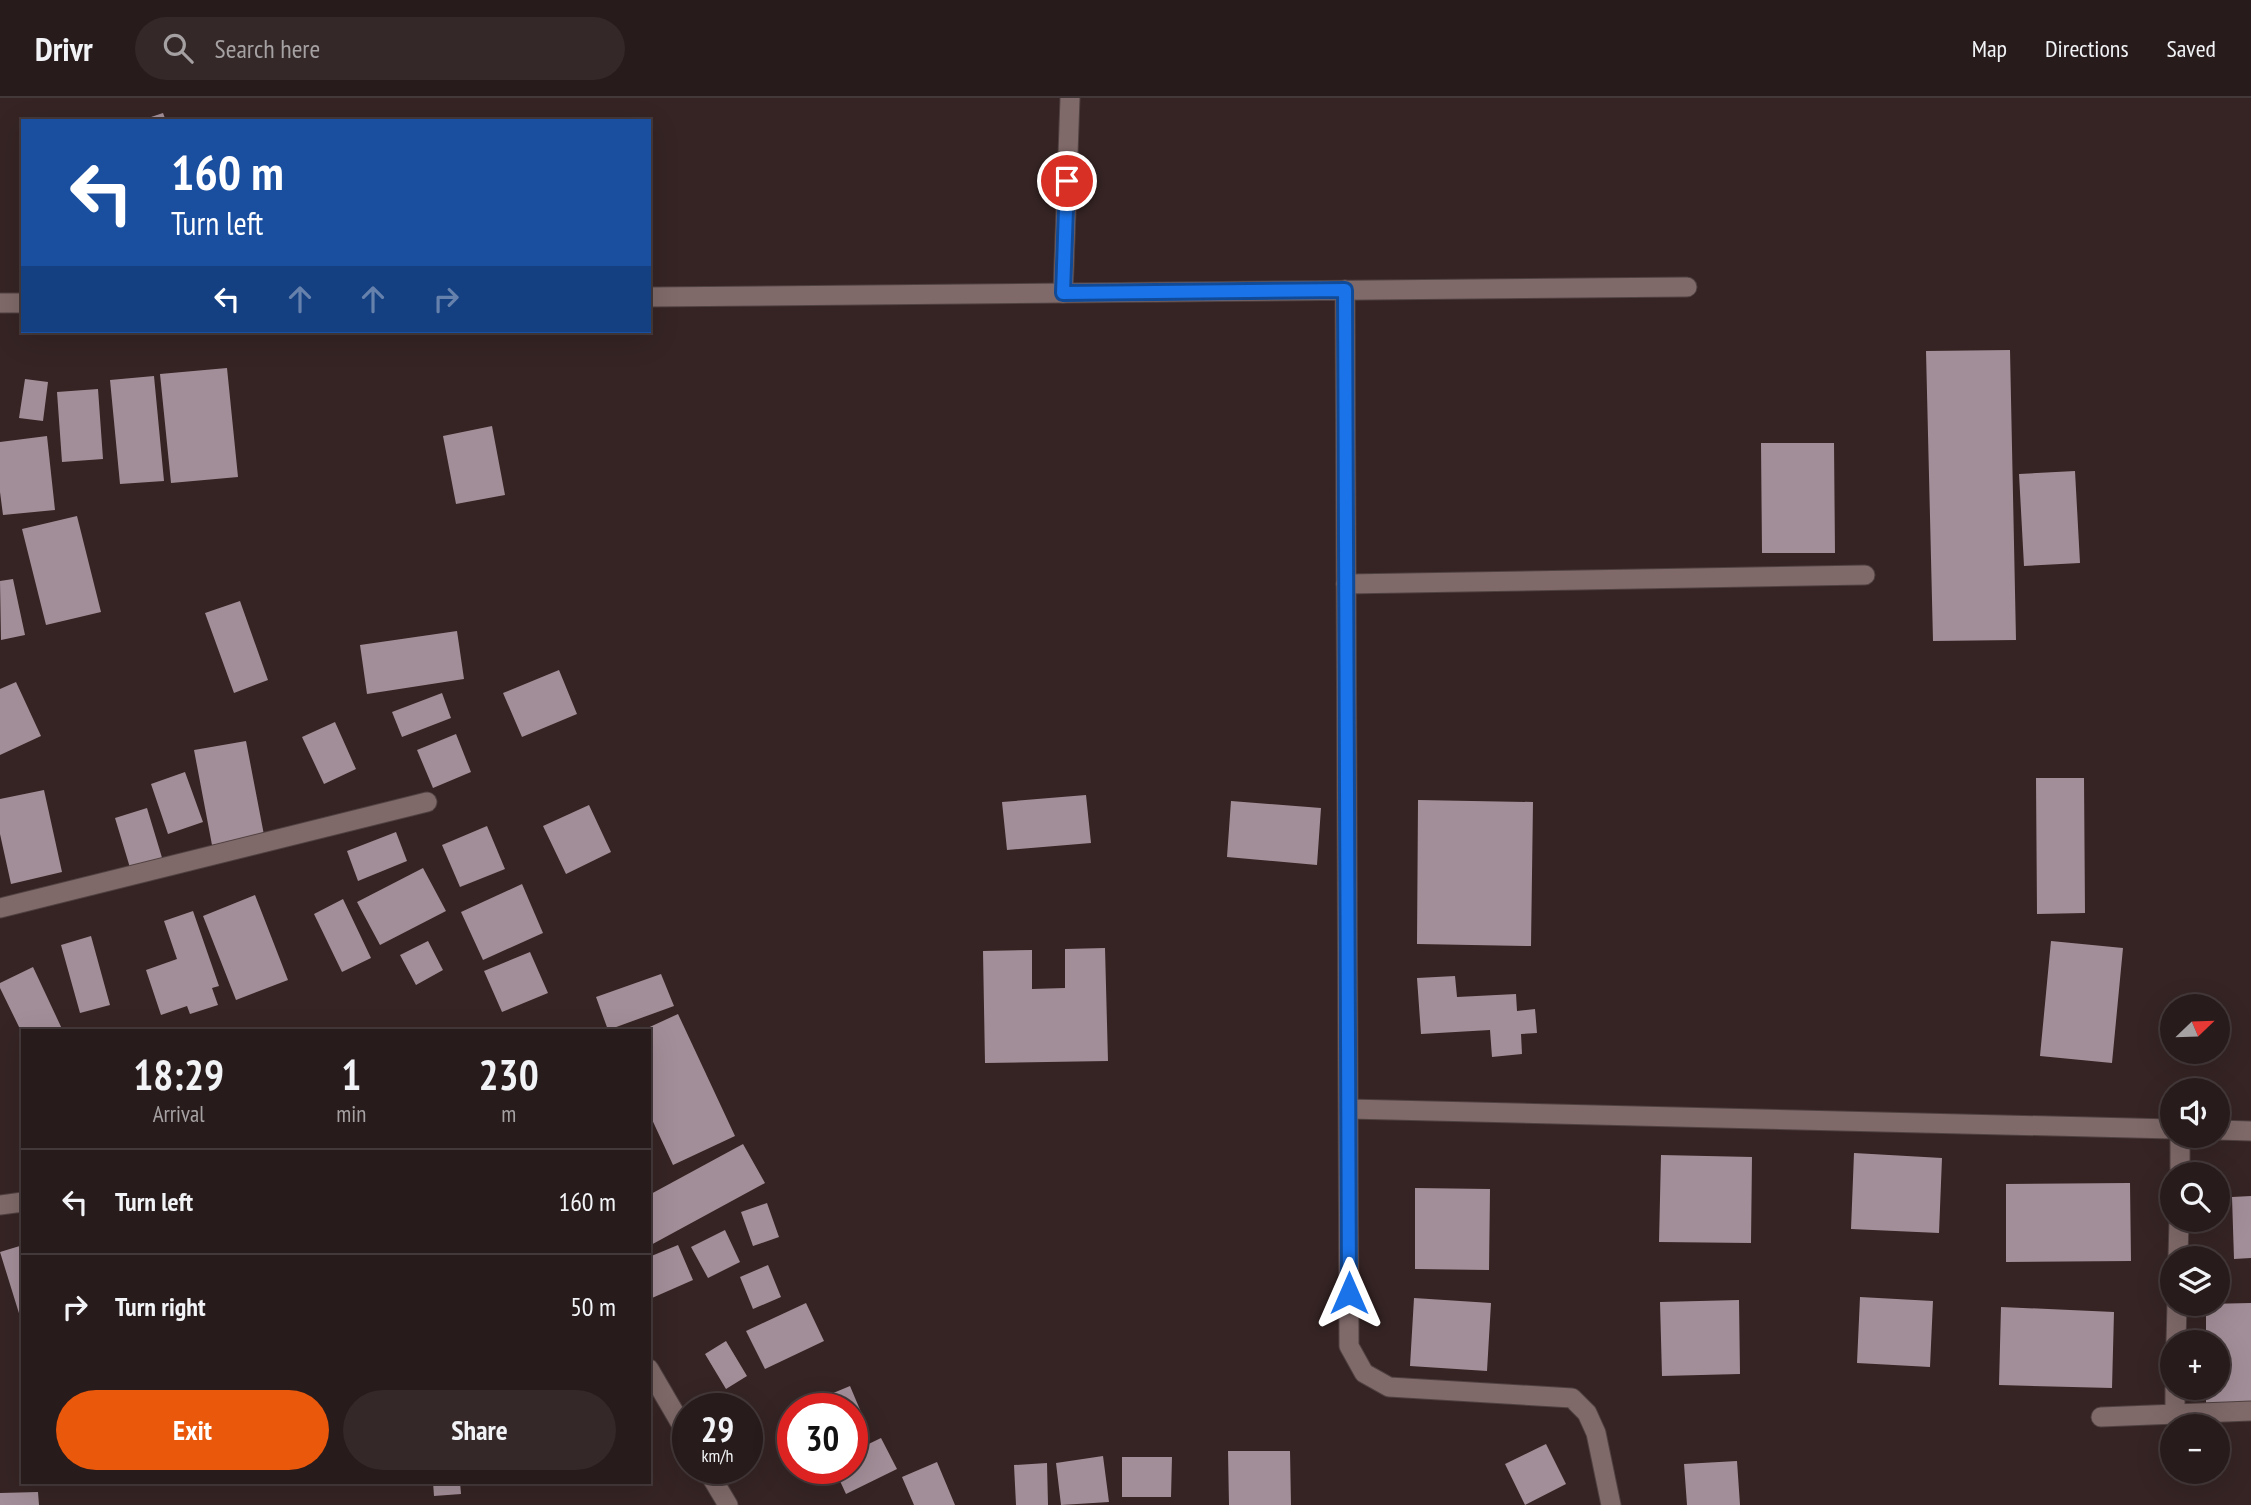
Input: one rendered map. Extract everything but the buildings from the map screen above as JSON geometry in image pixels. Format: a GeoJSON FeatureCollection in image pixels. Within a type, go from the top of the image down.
{"type":"FeatureCollection","features":[{"type":"Feature","properties":{"kind":"street"},"geometry":{"type":"LineString","coordinates":[[1063,293],[1070,98]]}},
{"type":"Feature","properties":{"kind":"street"},"geometry":{"type":"LineString","coordinates":[[651,297],[1687,287]]}},
{"type":"Feature","properties":{"kind":"street"},"geometry":{"type":"LineString","coordinates":[[1345,290],[1349,1346],[1364,1373],[1389,1387],[1572,1398],[1587,1413],[1596,1433],[1611,1505]]}},
{"type":"Feature","properties":{"kind":"street"},"geometry":{"type":"LineString","coordinates":[[0,303],[21,303]]}},
{"type":"Feature","properties":{"kind":"street"},"geometry":{"type":"LineString","coordinates":[[1346,584],[1865,575]]}},
{"type":"Feature","properties":{"kind":"street"},"geometry":{"type":"LineString","coordinates":[[0,908],[427,802]]}},
{"type":"Feature","properties":{"kind":"street"},"geometry":{"type":"LineString","coordinates":[[1349,1109],[2160,1129]]}},
{"type":"Feature","properties":{"kind":"street"},"geometry":{"type":"LineString","coordinates":[[2230,1130],[2251,1131]]}},
{"type":"Feature","properties":{"kind":"street"},"geometry":{"type":"LineString","coordinates":[[0,1205],[21,1202]]}},
{"type":"Feature","properties":{"kind":"street"},"geometry":{"type":"LineString","coordinates":[[651,1372],[672,1409]]}},
{"type":"Feature","properties":{"kind":"street"},"geometry":{"type":"LineString","coordinates":[[2175,1400],[2175,1414],[2251,1411]]}},
{"type":"Feature","properties":{"kind":"street"},"geometry":{"type":"LineString","coordinates":[[2101,1417],[2160,1415]]}},
{"type":"Feature","properties":{"kind":"street"},"geometry":{"type":"LineString","coordinates":[[716,1484],[728,1505]]}},
{"type":"Feature","properties":{"kind":"route"},"geometry":{"type":"LineString","coordinates":[[1067,181],[1063,293],[1345,290],[1349,1293]]}}]}
